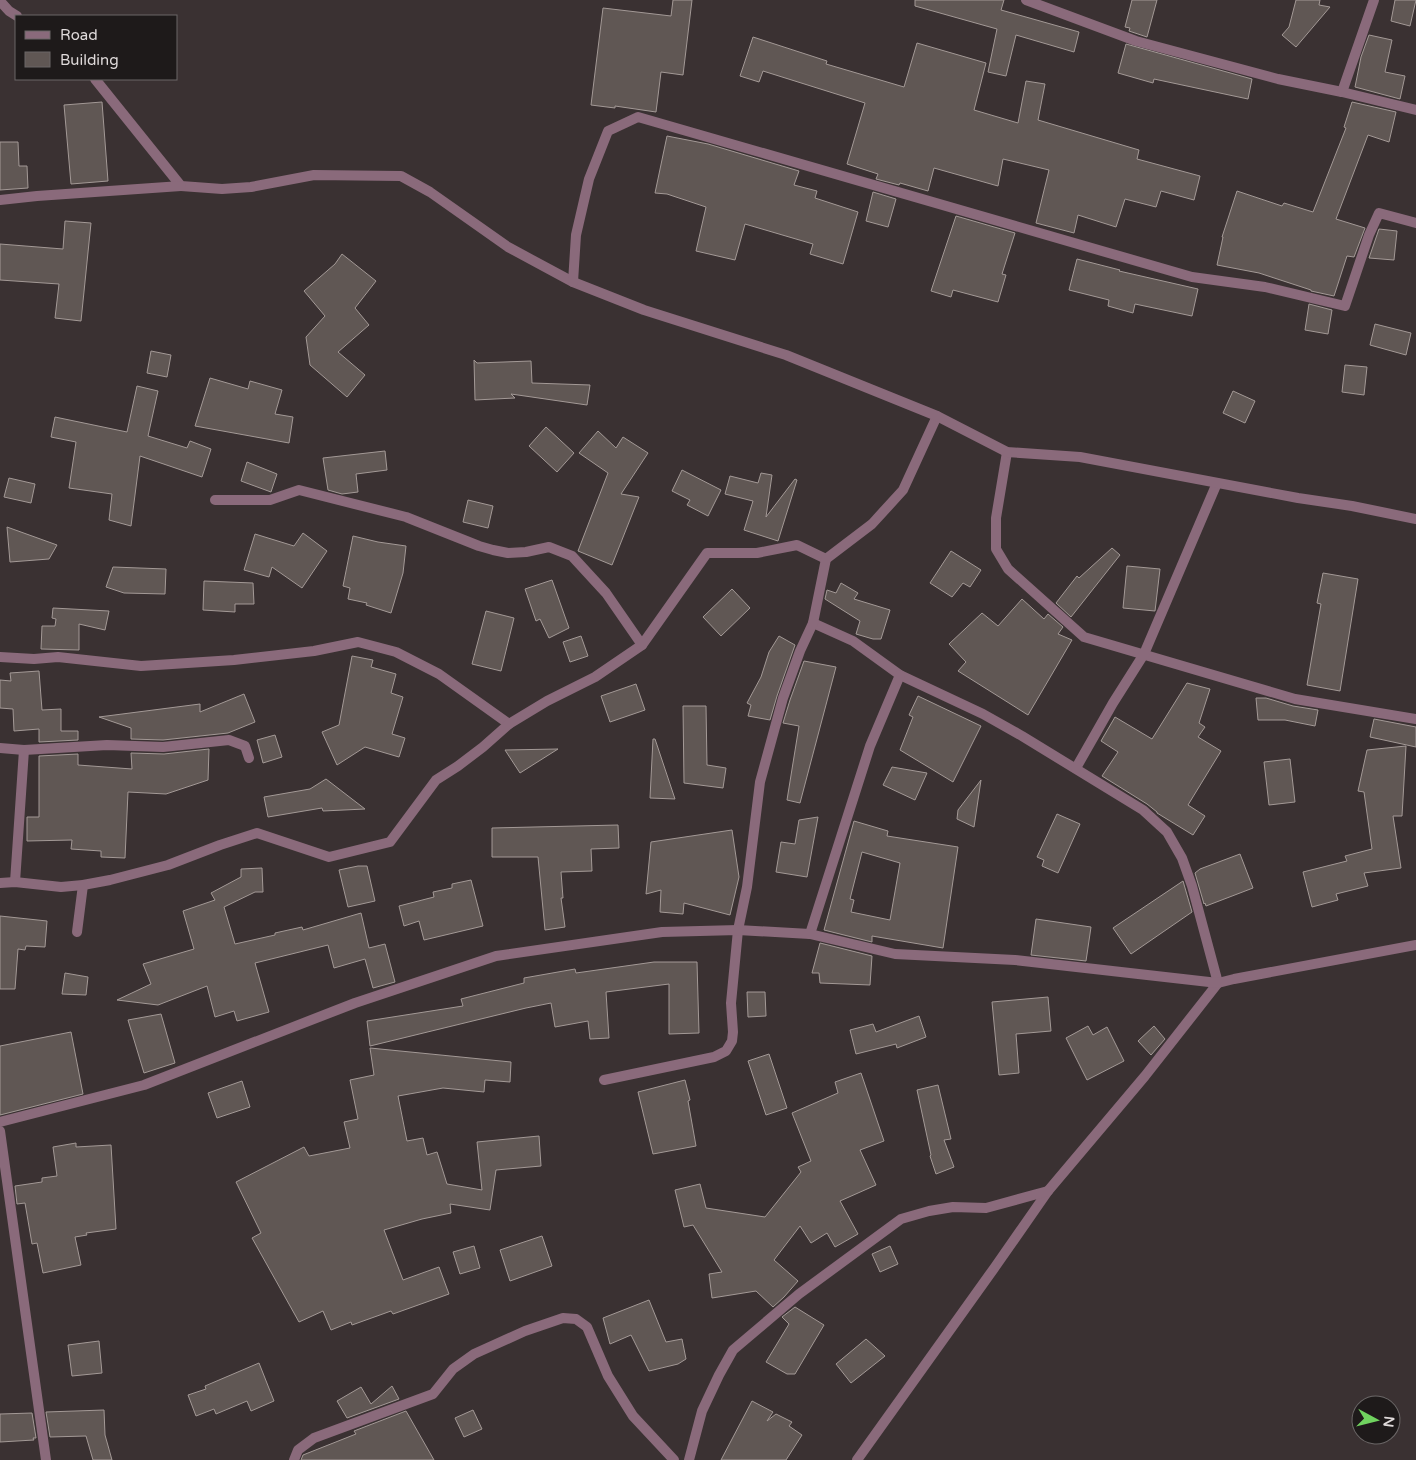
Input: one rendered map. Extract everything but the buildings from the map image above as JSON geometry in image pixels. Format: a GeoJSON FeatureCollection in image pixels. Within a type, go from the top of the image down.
{"type":"FeatureCollection","features":[{"type":"Feature","properties":{"kind":"street"},"geometry":{"type":"LineString","coordinates":[[1026,0],[1136,41],[1278,79],[1416,110]]}},
{"type":"Feature","properties":{"kind":"street"},"geometry":{"type":"LineString","coordinates":[[1342,92],[1374,0]]}},
{"type":"Feature","properties":{"kind":"street"},"geometry":{"type":"LineString","coordinates":[[0,1],[15,15]]}},
{"type":"Feature","properties":{"kind":"street"},"geometry":{"type":"LineString","coordinates":[[95,80],[181,186]]}},
{"type":"Feature","properties":{"kind":"street"},"geometry":{"type":"LineString","coordinates":[[573,282],[576,235],[589,179],[608,131],[638,117],[1192,277],[1265,287],[1345,306],[1379,213],[1416,223]]}},
{"type":"Feature","properties":{"kind":"street"},"geometry":{"type":"LineString","coordinates":[[0,200],[181,186],[222,189],[252,187],[314,175],[401,176],[430,192],[508,247],[573,282],[644,310],[786,355],[937,416],[1007,452],[1080,457],[1416,519]]}},
{"type":"Feature","properties":{"kind":"street"},"geometry":{"type":"LineString","coordinates":[[604,1080],[714,1057],[726,1050],[732,1041],[731,1003],[738,930],[747,887],[760,782],[784,698],[800,651],[814,622],[826,559],[872,524],[902,490],[937,416]]}},
{"type":"Feature","properties":{"kind":"street"},"geometry":{"type":"LineString","coordinates":[[1007,452],[996,518],[996,549],[1008,569],[1084,637],[1295,699],[1416,719]]}},
{"type":"Feature","properties":{"kind":"street"},"geometry":{"type":"LineString","coordinates":[[1076,768],[1113,703],[1144,654],[1217,483]]}},
{"type":"Feature","properties":{"kind":"street"},"geometry":{"type":"LineString","coordinates":[[215,500],[270,500],[299,490],[406,517],[493,550],[508,553],[549,548],[572,556],[606,594],[642,645]]}},
{"type":"Feature","properties":{"kind":"street"},"geometry":{"type":"LineString","coordinates":[[0,883],[15,882],[61,887],[110,880],[168,865],[257,833],[329,857],[390,842],[436,780],[483,747],[509,724],[547,701],[595,677],[642,645],[706,553],[757,553],[798,545],[826,559]]}},
{"type":"Feature","properties":{"kind":"street"},"geometry":{"type":"LineString","coordinates":[[814,622],[853,641],[900,675],[983,714],[1076,768],[1143,810],[1167,832],[1182,858],[1192,886],[1218,983]]}},
{"type":"Feature","properties":{"kind":"street"},"geometry":{"type":"LineString","coordinates":[[0,657],[34,659],[58,657],[141,666],[234,660],[314,651],[358,642],[396,652],[439,674],[509,724]]}},
{"type":"Feature","properties":{"kind":"street"},"geometry":{"type":"LineString","coordinates":[[810,934],[870,746],[900,675]]}},
{"type":"Feature","properties":{"kind":"street"},"geometry":{"type":"LineString","coordinates":[[0,748],[24,750],[107,744],[163,747],[229,740],[246,746],[249,758]]}},
{"type":"Feature","properties":{"kind":"street"},"geometry":{"type":"LineString","coordinates":[[15,882],[24,750]]}},
{"type":"Feature","properties":{"kind":"street"},"geometry":{"type":"LineString","coordinates":[[77,932],[83,885]]}},
{"type":"Feature","properties":{"kind":"street"},"geometry":{"type":"LineString","coordinates":[[0,1122],[144,1085],[356,1003],[496,956],[662,932],[738,930],[810,934],[895,954],[1015,960],[1218,983],[1416,945]]}},
{"type":"Feature","properties":{"kind":"street"},"geometry":{"type":"LineString","coordinates":[[857,1460],[1048,1191],[1145,1076],[1218,983]]}},
{"type":"Feature","properties":{"kind":"street"},"geometry":{"type":"LineString","coordinates":[[0,1131],[46,1460]]}},
{"type":"Feature","properties":{"kind":"street"},"geometry":{"type":"LineString","coordinates":[[689,1460],[702,1410],[733,1350],[813,1283],[901,1219],[953,1206],[986,1208],[1048,1191]]}},
{"type":"Feature","properties":{"kind":"street"},"geometry":{"type":"LineString","coordinates":[[294,1460],[298,1450],[314,1438],[433,1394],[453,1369],[474,1354],[525,1331],[563,1318],[576,1319],[588,1327],[608,1376],[633,1416],[674,1460]]}}]}
